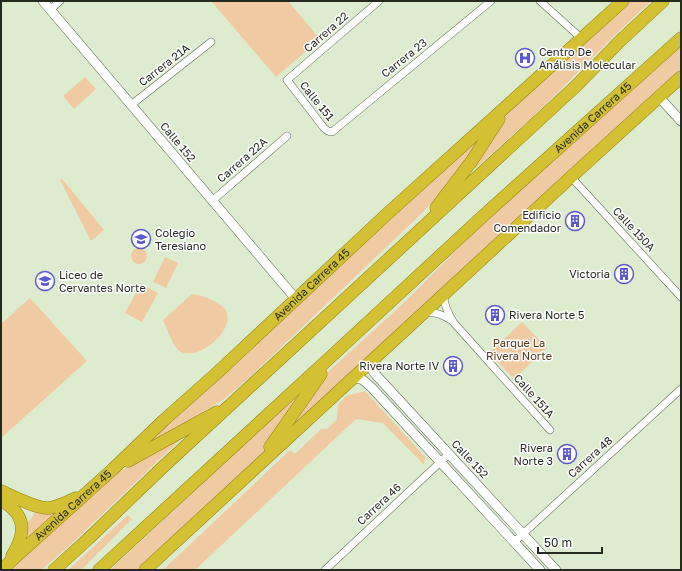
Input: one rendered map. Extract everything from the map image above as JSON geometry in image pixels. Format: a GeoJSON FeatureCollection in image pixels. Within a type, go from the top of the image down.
{"type":"FeatureCollection","features":[{"type":"Feature","properties":{"kind":"highway","name":"Avenida Carrera 45"},"geometry":{"type":"LineString","coordinates":[[4,567],[218,372],[393,209],[622,1]]}},
{"type":"Feature","properties":{"kind":"highway"},"geometry":{"type":"LineString","coordinates":[[54,570],[570,92],[621,40],[663,1]]}},
{"type":"Feature","properties":{"kind":"highway","name":"Avenida Carrera 45"},"geometry":{"type":"LineString","coordinates":[[100,570],[499,201],[681,38]]}},
{"type":"Feature","properties":{"kind":"highway"},"geometry":{"type":"LineString","coordinates":[[146,570],[444,293],[681,77]]}},
{"type":"Feature","properties":{"kind":"highway"},"geometry":{"type":"LineString","coordinates":[[412,238],[471,162],[511,102]]}},
{"type":"Feature","properties":{"kind":"highway"},"geometry":{"type":"LineString","coordinates":[[257,466],[336,352]]}},
{"type":"Feature","properties":{"kind":"highway"},"geometry":{"type":"LineString","coordinates":[[112,469],[234,403]]}},
{"type":"Feature","properties":{"kind":"highway"},"geometry":{"type":"LineString","coordinates":[[1,491],[45,508],[54,507],[82,496]]}},
{"type":"Feature","properties":{"kind":"highway"},"geometry":{"type":"LineString","coordinates":[[1,500],[8,504],[20,518],[22,530],[18,546],[4,567]]}},
{"type":"Feature","properties":{"kind":"street","name":"Calle 152"},"geometry":{"type":"LineString","coordinates":[[43,1],[296,299]]}},
{"type":"Feature","properties":{"kind":"street"},"geometry":{"type":"LineString","coordinates":[[50,10],[60,1]]}},
{"type":"Feature","properties":{"kind":"street","name":"Carrera 22"},"geometry":{"type":"LineString","coordinates":[[287,80],[379,1]]}},
{"type":"Feature","properties":{"kind":"street","name":"Carrera 23"},"geometry":{"type":"LineString","coordinates":[[332,132],[491,1]]}},
{"type":"Feature","properties":{"kind":"street"},"geometry":{"type":"LineString","coordinates":[[540,1],[581,38]]}},
{"type":"Feature","properties":{"kind":"street","name":"Carrera 21A"},"geometry":{"type":"LineString","coordinates":[[131,105],[211,42]]}},
{"type":"Feature","properties":{"kind":"street","name":"Calle 151"},"geometry":{"type":"LineString","coordinates":[[287,80],[324,128],[332,132]]}},
{"type":"Feature","properties":{"kind":"street"},"geometry":{"type":"LineString","coordinates":[[659,97],[681,121]]}},
{"type":"Feature","properties":{"kind":"street","name":"Carrera 22A"},"geometry":{"type":"LineString","coordinates":[[212,201],[287,136]]}},
{"type":"Feature","properties":{"kind":"street","name":"Calle 150A"},"geometry":{"type":"LineString","coordinates":[[571,177],[681,297]]}},
{"type":"Feature","properties":{"kind":"street","name":"Calle 151A"},"geometry":{"type":"LineString","coordinates":[[444,293],[446,308],[454,323]]}},
{"type":"Feature","properties":{"kind":"street","name":"Calle 151A"},"geometry":{"type":"LineString","coordinates":[[422,314],[429,312],[437,313],[448,318],[454,323],[550,430]]}},
{"type":"Feature","properties":{"kind":"street","name":"Calle 152"},"geometry":{"type":"LineString","coordinates":[[368,364],[376,375],[556,570]]}},
{"type":"Feature","properties":{"kind":"street"},"geometry":{"type":"LineString","coordinates":[[353,377],[363,380],[372,388],[540,570]]}},
{"type":"Feature","properties":{"kind":"street","name":"Carrera 48"},"geometry":{"type":"LineString","coordinates":[[514,542],[681,389]]}},
{"type":"Feature","properties":{"kind":"street","name":"Carrera 46"},"geometry":{"type":"LineString","coordinates":[[324,570],[449,454]]}},
{"type":"Feature","properties":{"kind":"green space"},"geometry":{"type":"Polygon","coordinates":[[[211,1],[288,1],[320,39],[276,77],[211,1]]]}},
{"type":"Feature","properties":{"kind":"green space"},"geometry":{"type":"Polygon","coordinates":[[[629,1],[651,1],[543,107],[475,169],[487,143],[516,104],[629,1]]]}},
{"type":"Feature","properties":{"kind":"green space"},"geometry":{"type":"Polygon","coordinates":[[[681,44],[681,71],[288,431],[317,382],[408,299],[480,226],[681,44]]]}},
{"type":"Feature","properties":{"kind":"green space"},"geometry":{"type":"Polygon","coordinates":[[[85,77],[96,89],[74,109],[63,96],[85,77]]]}},
{"type":"Feature","properties":{"kind":"green space"},"geometry":{"type":"Polygon","coordinates":[[[489,129],[451,182],[421,214],[249,378],[224,399],[140,451],[175,417],[489,129]]]}},
{"type":"Feature","properties":{"kind":"green space"},"geometry":{"type":"Polygon","coordinates":[[[62,179],[104,230],[91,241],[60,180],[62,179]]]}},
{"type":"Feature","properties":{"kind":"green space"},"geometry":{"type":"Polygon","coordinates":[[[139,248],[145,250],[147,256],[145,262],[139,264],[133,262],[131,256],[133,250],[139,248]]]}},
{"type":"Feature","properties":{"kind":"green space"},"geometry":{"type":"Polygon","coordinates":[[[165,257],[178,263],[166,288],[153,282],[165,257]]]}},
{"type":"Feature","properties":{"kind":"green space"},"geometry":{"type":"Polygon","coordinates":[[[141,284],[158,293],[142,322],[125,313],[141,284]]]}},
{"type":"Feature","properties":{"kind":"green space"},"geometry":{"type":"Polygon","coordinates":[[[192,294],[217,303],[225,309],[228,316],[227,324],[216,340],[208,347],[189,353],[178,350],[170,338],[163,320],[192,294]]]}},
{"type":"Feature","properties":{"kind":"green space"},"geometry":{"type":"Polygon","coordinates":[[[30,298],[87,361],[1,438],[1,324],[30,298]]]}},
{"type":"Feature","properties":{"kind":"green space","name":"Parque La Rivera Norte"},"geometry":{"type":"Polygon","coordinates":[[[522,322],[547,348],[514,379],[489,353],[522,322]]]}},
{"type":"Feature","properties":{"kind":"green space"},"geometry":{"type":"Polygon","coordinates":[[[365,391],[425,457],[424,465],[383,423],[356,419],[195,570],[163,570],[290,450],[295,454],[321,429],[327,429],[337,419],[338,405],[346,396],[365,391]]]}},
{"type":"Feature","properties":{"kind":"green space"},"geometry":{"type":"Polygon","coordinates":[[[295,397],[298,400],[259,459],[141,570],[110,570],[295,397]]]}},
{"type":"Feature","properties":{"kind":"green space"},"geometry":{"type":"Polygon","coordinates":[[[184,436],[70,545],[41,570],[9,570],[116,474],[149,454],[184,436]]]}},
{"type":"Feature","properties":{"kind":"green space"},"geometry":{"type":"Polygon","coordinates":[[[35,510],[60,510],[26,540],[27,534],[25,524],[32,518],[35,510]]]}},
{"type":"Feature","properties":{"kind":"green space"},"geometry":{"type":"Polygon","coordinates":[[[128,515],[132,519],[81,570],[68,570],[128,515]]]}},
{"type":"Feature","properties":{"kind":"place","name":"Centro De Análisis Molecular"},"geometry":{"type":"Point","coordinates":[525,58]}},
{"type":"Feature","properties":{"kind":"place","name":"Edificio Comendador"},"geometry":{"type":"Point","coordinates":[575,221]}},
{"type":"Feature","properties":{"kind":"place","name":"Colegio Teresiano"},"geometry":{"type":"Point","coordinates":[141,239]}},
{"type":"Feature","properties":{"kind":"place","name":"Victoria"},"geometry":{"type":"Point","coordinates":[624,274]}},
{"type":"Feature","properties":{"kind":"place","name":"Liceo de Cervantes Norte"},"geometry":{"type":"Point","coordinates":[45,281]}},
{"type":"Feature","properties":{"kind":"place","name":"Rivera Norte 5"},"geometry":{"type":"Point","coordinates":[495,315]}},
{"type":"Feature","properties":{"kind":"place","name":"Rivera Norte IV"},"geometry":{"type":"Point","coordinates":[453,366]}},
{"type":"Feature","properties":{"kind":"place","name":"Rivera Norte 3"},"geometry":{"type":"Point","coordinates":[567,454]}}]}
